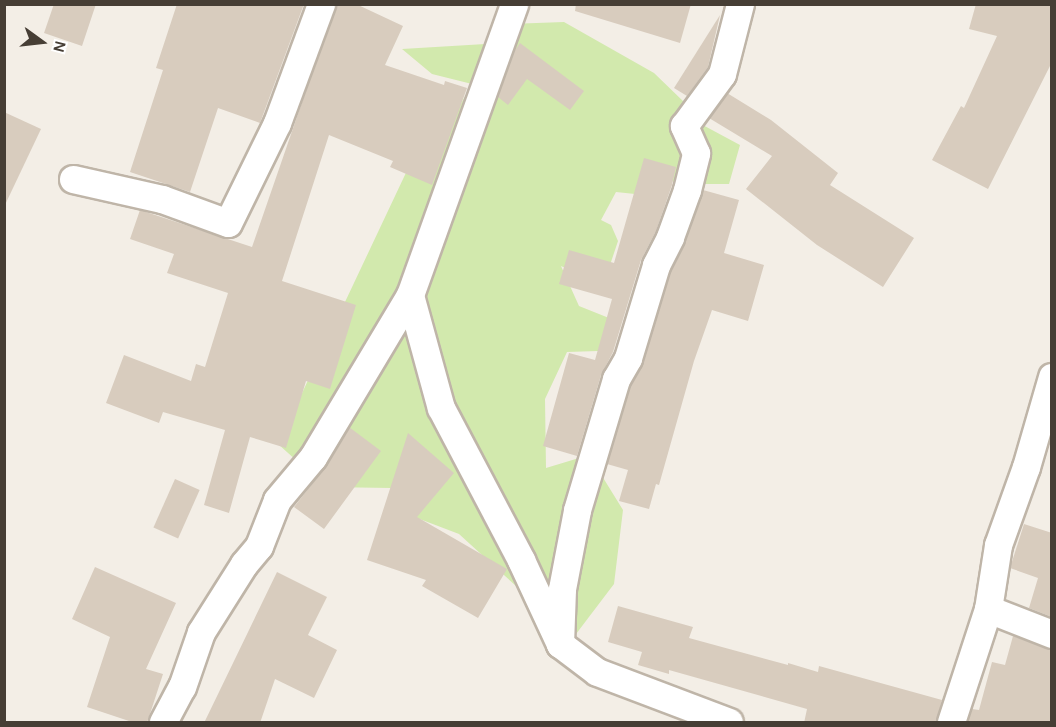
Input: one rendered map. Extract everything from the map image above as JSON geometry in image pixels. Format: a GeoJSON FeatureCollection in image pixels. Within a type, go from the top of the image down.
{"type":"FeatureCollection","features":[{"type":"Feature","properties":{"kind":"street"},"geometry":{"type":"LineString","coordinates":[[73,179],[162,199],[228,222],[277,123],[321,4]]}},
{"type":"Feature","properties":{"kind":"street"},"geometry":{"type":"LineString","coordinates":[[163,723],[182,687],[201,632],[259,546],[277,500],[312,458],[410,295],[514,4]]}},
{"type":"Feature","properties":{"kind":"street"},"geometry":{"type":"LineString","coordinates":[[560,644],[562,589],[578,510],[616,379],[628,358],[656,265],[670,237],[687,190],[696,153],[684,126],[722,74],[740,4]]}},
{"type":"Feature","properties":{"kind":"street"},"geometry":{"type":"LineString","coordinates":[[410,295],[441,408],[521,560],[560,644],[597,672],[729,723]]}},
{"type":"Feature","properties":{"kind":"street"},"geometry":{"type":"LineString","coordinates":[[951,723],[988,609],[998,545],[1026,467],[1052,377]]}},
{"type":"Feature","properties":{"kind":"street"},"geometry":{"type":"LineString","coordinates":[[988,609],[1052,634]]}},
{"type":"Feature","properties":{"kind":"green space"},"geometry":{"type":"Polygon","coordinates":[[[564,22],[654,73],[684,102],[699,123],[740,145],[729,184],[677,184],[651,167],[635,194],[616,192],[601,220],[611,225],[618,241],[611,262],[585,277],[561,266],[579,306],[609,318],[598,351],[567,352],[545,399],[546,468],[589,455],[623,510],[614,584],[573,638],[459,534],[417,518],[391,488],[326,487],[278,444],[412,160],[459,107],[472,84],[432,74],[402,49],[502,43],[509,24],[564,22]]]}},
{"type":"Feature","properties":{"kind":"building"},"geometry":{"type":"Polygon","coordinates":[[[54,4],[96,4],[82,46],[44,33],[54,4]]]}},
{"type":"Feature","properties":{"kind":"building"},"geometry":{"type":"Polygon","coordinates":[[[177,4],[304,4],[260,123],[218,108],[190,192],[130,172],[163,70],[156,68],[177,4]]]}},
{"type":"Feature","properties":{"kind":"building"},"geometry":{"type":"Polygon","coordinates":[[[336,4],[356,4],[403,26],[385,65],[444,85],[445,81],[467,88],[432,185],[390,167],[393,161],[329,135],[282,281],[356,305],[330,389],[306,381],[286,448],[250,437],[229,513],[204,505],[225,430],[163,412],[159,423],[106,403],[124,355],[191,381],[196,364],[205,367],[228,293],[167,273],[174,254],[130,239],[140,210],[252,247],[336,4]]]}},
{"type":"Feature","properties":{"kind":"building"},"geometry":{"type":"Polygon","coordinates":[[[576,4],[691,4],[680,43],[575,11],[576,4]]]}},
{"type":"Feature","properties":{"kind":"building"},"geometry":{"type":"Polygon","coordinates":[[[976,4],[1052,4],[1052,62],[988,189],[932,160],[961,106],[964,108],[997,36],[969,29],[976,4]]]}},
{"type":"Feature","properties":{"kind":"building"},"geometry":{"type":"Polygon","coordinates":[[[720,15],[708,67],[687,96],[674,88],[720,15]]]}},
{"type":"Feature","properties":{"kind":"building"},"geometry":{"type":"Polygon","coordinates":[[[520,43],[584,91],[570,110],[527,79],[508,105],[498,97],[513,53],[520,43]]]}},
{"type":"Feature","properties":{"kind":"building"},"geometry":{"type":"Polygon","coordinates":[[[727,93],[771,120],[838,173],[830,185],[914,238],[883,287],[817,245],[746,189],[772,156],[709,118],[727,93]]]}},
{"type":"Feature","properties":{"kind":"building"},"geometry":{"type":"Polygon","coordinates":[[[4,112],[41,129],[4,207],[4,112]]]}},
{"type":"Feature","properties":{"kind":"building"},"geometry":{"type":"Polygon","coordinates":[[[644,158],[676,167],[672,185],[656,231],[641,260],[613,352],[601,375],[577,456],[543,446],[569,353],[595,360],[612,299],[559,284],[569,250],[614,263],[644,158]]]}},
{"type":"Feature","properties":{"kind":"building"},"geometry":{"type":"Polygon","coordinates":[[[703,190],[739,200],[724,253],[764,265],[748,321],[712,310],[694,361],[659,485],[656,484],[649,509],[619,501],[628,470],[607,464],[631,385],[643,363],[671,271],[685,242],[703,190]]]}},
{"type":"Feature","properties":{"kind":"building"},"geometry":{"type":"Polygon","coordinates":[[[349,427],[381,451],[324,529],[294,507],[327,465],[349,427]]]}},
{"type":"Feature","properties":{"kind":"building"},"geometry":{"type":"Polygon","coordinates":[[[408,433],[454,473],[417,517],[507,569],[478,618],[422,586],[426,580],[367,560],[408,433]]]}},
{"type":"Feature","properties":{"kind":"building"},"geometry":{"type":"Polygon","coordinates":[[[175,479],[200,490],[178,538],[153,527],[175,479]]]}},
{"type":"Feature","properties":{"kind":"building"},"geometry":{"type":"Polygon","coordinates":[[[1024,524],[1052,533],[1052,617],[1029,608],[1038,578],[1010,568],[1024,524]]]}},
{"type":"Feature","properties":{"kind":"building"},"geometry":{"type":"Polygon","coordinates":[[[95,567],[176,603],[146,669],[163,674],[147,723],[135,723],[87,707],[110,637],[72,619],[95,567]]]}},
{"type":"Feature","properties":{"kind":"building"},"geometry":{"type":"Polygon","coordinates":[[[277,572],[327,597],[308,635],[337,650],[314,698],[275,679],[260,723],[204,723],[277,572]]]}},
{"type":"Feature","properties":{"kind":"building"},"geometry":{"type":"Polygon","coordinates":[[[618,606],[693,627],[689,638],[818,672],[819,666],[942,700],[936,723],[804,723],[807,709],[669,670],[669,674],[638,665],[642,652],[608,642],[618,606]]]}},
{"type":"Feature","properties":{"kind":"building"},"geometry":{"type":"Polygon","coordinates":[[[1013,636],[1052,649],[1052,723],[967,723],[972,709],[979,710],[992,662],[1005,665],[1013,636]]]}}]}
